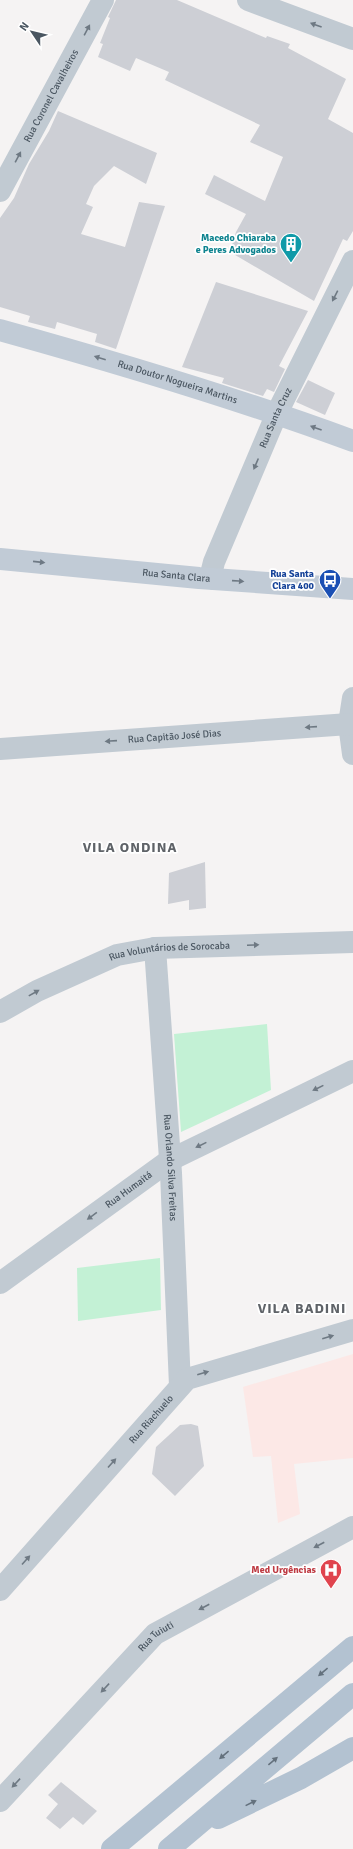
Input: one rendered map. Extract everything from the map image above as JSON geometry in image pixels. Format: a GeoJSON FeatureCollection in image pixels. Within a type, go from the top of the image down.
{"type":"FeatureCollection","features":[{"type":"Feature","properties":{"kind":"main road","name":"Rua Doutor Nogueira Martins"},"geometry":{"type":"LineString","coordinates":[[0,330],[90,355],[277,413],[353,441]]}},
{"type":"Feature","properties":{"kind":"main road","name":"Rua Santa Clara"},"geometry":{"type":"LineString","coordinates":[[0,559],[214,579],[353,589]]}},
{"type":"Feature","properties":{"kind":"main road"},"geometry":{"type":"LineString","coordinates":[[112,1849],[353,1647]]}},
{"type":"Feature","properties":{"kind":"main road"},"geometry":{"type":"LineString","coordinates":[[168,1849],[353,1694]]}},
{"type":"Feature","properties":{"kind":"main road"},"geometry":{"type":"LineString","coordinates":[[190,1832],[301,1778],[353,1748]]}},
{"type":"Feature","properties":{"kind":"street","name":"Rua Coronel Cavalheiros"},"geometry":{"type":"LineString","coordinates":[[0,191],[103,0]]}},
{"type":"Feature","properties":{"kind":"street"},"geometry":{"type":"LineString","coordinates":[[248,0],[353,39]]}},
{"type":"Feature","properties":{"kind":"street","name":"Rua Santa Cruz"},"geometry":{"type":"LineString","coordinates":[[214,579],[211,574],[214,562],[277,413],[353,261]]}},
{"type":"Feature","properties":{"kind":"street"},"geometry":{"type":"LineString","coordinates":[[353,698],[349,724],[353,754]]}},
{"type":"Feature","properties":{"kind":"street","name":"Rua Capitão José Dias"},"geometry":{"type":"LineString","coordinates":[[0,749],[349,724]]}},
{"type":"Feature","properties":{"kind":"street","name":"Rua Voluntários de Sorocaba"},"geometry":{"type":"LineString","coordinates":[[0,1012],[37,991],[117,955],[156,948],[353,942]]}},
{"type":"Feature","properties":{"kind":"street","name":"Rua Orlando Silva Freitas"},"geometry":{"type":"LineString","coordinates":[[156,948],[170,1160],[180,1386]]}},
{"type":"Feature","properties":{"kind":"street","name":"Rua Humaitá"},"geometry":{"type":"LineString","coordinates":[[0,1283],[170,1160],[353,1071]]}},
{"type":"Feature","properties":{"kind":"street","name":"Rua Riachuelo"},"geometry":{"type":"LineString","coordinates":[[0,1590],[180,1386],[190,1377],[353,1330]]}},
{"type":"Feature","properties":{"kind":"street","name":"Rua Tuiuti"},"geometry":{"type":"LineString","coordinates":[[0,1801],[155,1634],[353,1527]]}},
{"type":"Feature","properties":{"kind":"shaded area"},"geometry":{"type":"Polygon","coordinates":[[[353,1354],[353,1458],[294,1464],[300,1514],[278,1523],[271,1456],[253,1457],[243,1387],[353,1354]]]}},
{"type":"Feature","properties":{"kind":"green space"},"geometry":{"type":"Polygon","coordinates":[[[267,1024],[271,1090],[181,1132],[174,1034],[267,1024]]]}},
{"type":"Feature","properties":{"kind":"green space"},"geometry":{"type":"Polygon","coordinates":[[[160,1258],[161,1310],[78,1321],[77,1268],[160,1258]]]}},
{"type":"Feature","properties":{"kind":"building"},"geometry":{"type":"Polygon","coordinates":[[[116,0],[177,0],[266,38],[267,36],[290,44],[288,48],[346,79],[328,119],[353,133],[353,231],[347,241],[343,239],[314,301],[230,252],[236,232],[246,214],[205,194],[214,175],[265,201],[283,157],[250,142],[260,125],[165,80],[169,72],[136,58],[130,71],[98,57],[103,44],[100,43],[110,18],[108,17],[116,0]]]}},
{"type":"Feature","properties":{"kind":"building"},"geometry":{"type":"Polygon","coordinates":[[[58,111],[157,153],[146,184],[114,166],[94,186],[86,204],[93,207],[81,234],[125,247],[139,202],[165,206],[116,349],[95,342],[97,334],[57,322],[55,329],[28,322],[30,316],[0,307],[0,218],[14,198],[29,164],[49,131],[58,111]]]}},
{"type":"Feature","properties":{"kind":"building"},"geometry":{"type":"Polygon","coordinates":[[[216,282],[308,311],[279,366],[285,369],[274,392],[267,389],[263,396],[222,383],[224,378],[182,367],[216,282]]]}},
{"type":"Feature","properties":{"kind":"building"},"geometry":{"type":"Polygon","coordinates":[[[308,380],[335,393],[325,415],[296,402],[308,380]]]}},
{"type":"Feature","properties":{"kind":"building"},"geometry":{"type":"Polygon","coordinates":[[[205,862],[206,908],[189,910],[189,900],[168,904],[169,873],[205,862]]]}},
{"type":"Feature","properties":{"kind":"building"},"geometry":{"type":"Polygon","coordinates":[[[191,1424],[198,1426],[204,1466],[175,1496],[152,1474],[156,1447],[180,1425],[191,1424]]]}},
{"type":"Feature","properties":{"kind":"building"},"geometry":{"type":"Polygon","coordinates":[[[61,1782],[97,1811],[83,1825],[73,1817],[60,1829],[46,1818],[58,1804],[48,1795],[61,1782]]]}},
{"type":"Feature","properties":{"kind":"place","name":"Macedo Chiaraba e Peres Advogados"},"geometry":{"type":"Point","coordinates":[291,264]}},
{"type":"Feature","properties":{"kind":"place","name":"Rua Santa Clara 400"},"geometry":{"type":"Point","coordinates":[330,600]}},
{"type":"Feature","properties":{"kind":"place","name":"Med Urgências"},"geometry":{"type":"Point","coordinates":[331,1590]}},
{"type":"Feature","properties":{"kind":"district","name":"VILA ONDINA"},"geometry":{"type":"Point","coordinates":[130,847]}},
{"type":"Feature","properties":{"kind":"district","name":"VILA BADINI"},"geometry":{"type":"Point","coordinates":[302,1308]}}]}
